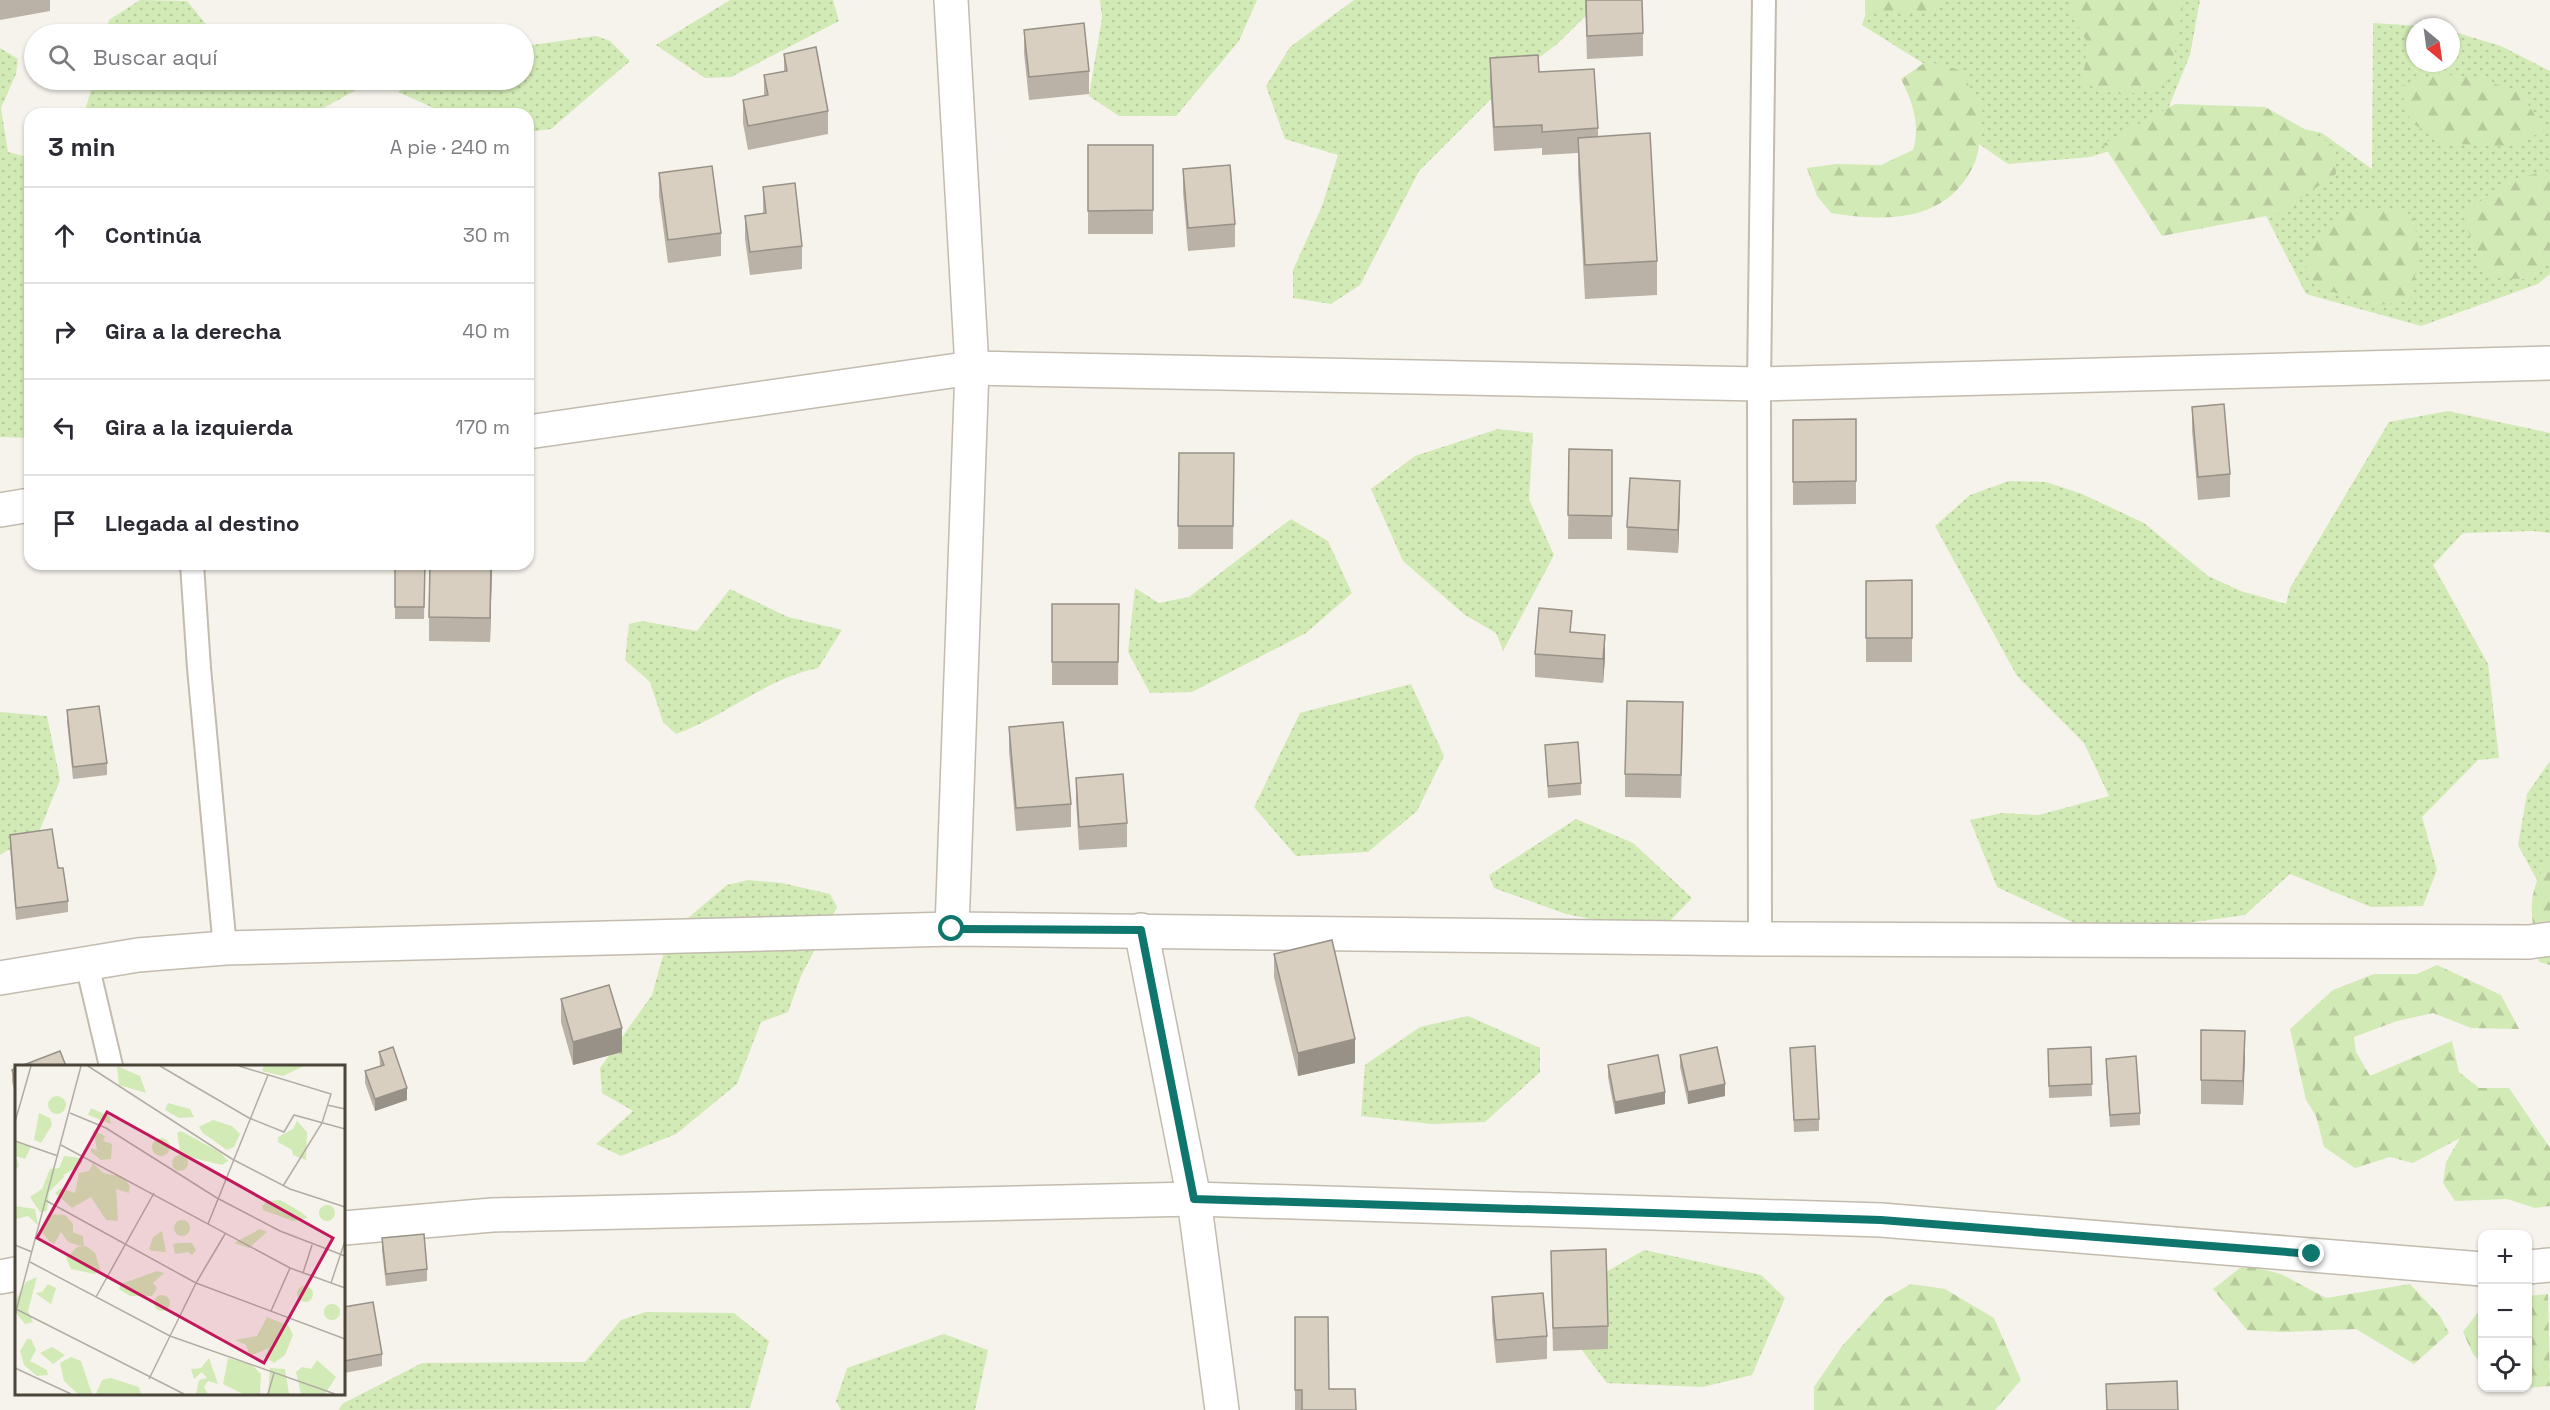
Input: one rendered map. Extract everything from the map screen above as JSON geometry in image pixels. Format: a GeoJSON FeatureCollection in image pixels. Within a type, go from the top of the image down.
{"type":"FeatureCollection","features":[{"type":"Feature","properties":{"kind":"street"},"geometry":{"type":"LineString","coordinates":[[951,0],[972,368],[952,929]]}},
{"type":"Feature","properties":{"kind":"street"},"geometry":{"type":"LineString","coordinates":[[534,431],[972,368],[1759,384],[2550,363]]}},
{"type":"Feature","properties":{"kind":"street"},"geometry":{"type":"LineString","coordinates":[[0,510],[24,506]]}},
{"type":"Feature","properties":{"kind":"street"},"geometry":{"type":"LineString","coordinates":[[0,978],[138,955],[225,948],[952,929],[1760,939],[2529,942],[2550,939]]}},
{"type":"Feature","properties":{"kind":"street"},"geometry":{"type":"LineString","coordinates":[[1141,930],[1194,1199],[1222,1410]]}},
{"type":"Feature","properties":{"kind":"street"},"geometry":{"type":"LineString","coordinates":[[345,1228],[492,1215],[1194,1199],[1881,1220],[2478,1269]]}},
{"type":"Feature","properties":{"kind":"street"},"geometry":{"type":"LineString","coordinates":[[2532,1266],[2550,1265]]}},
{"type":"Feature","properties":{"kind":"street"},"geometry":{"type":"LineString","coordinates":[[0,1277],[15,1274]]}},
{"type":"Feature","properties":{"kind":"lane"},"geometry":{"type":"LineString","coordinates":[[1760,939],[1759,384],[1764,0]]}},
{"type":"Feature","properties":{"kind":"lane"},"geometry":{"type":"LineString","coordinates":[[192,570],[199,668],[225,948]]}},
{"type":"Feature","properties":{"kind":"lane"},"geometry":{"type":"LineString","coordinates":[[87,964],[111,1065]]}},
{"type":"Feature","properties":{"kind":"green space"},"geometry":{"type":"Polygon","coordinates":[[[140,0],[187,1],[206,24],[108,24],[109,20],[140,0]]]}},
{"type":"Feature","properties":{"kind":"green space"},"geometry":{"type":"Polygon","coordinates":[[[730,0],[833,0],[839,21],[731,77],[705,78],[656,45],[730,0]]]}},
{"type":"Feature","properties":{"kind":"green space"},"geometry":{"type":"Polygon","coordinates":[[[1100,0],[1257,0],[1239,41],[1176,116],[1119,116],[1089,96],[1102,18],[1100,0]]]}},
{"type":"Feature","properties":{"kind":"green space"},"geometry":{"type":"Polygon","coordinates":[[[1354,0],[1602,0],[1556,45],[1514,76],[1419,171],[1360,285],[1331,304],[1293,298],[1293,270],[1322,206],[1338,155],[1285,139],[1266,86],[1290,47],[1354,0]]]}},
{"type":"Feature","properties":{"kind":"green space"},"geometry":{"type":"Polygon","coordinates":[[[1865,0],[1942,0],[1937,10],[1917,13],[1865,13],[1865,0]]]}},
{"type":"Feature","properties":{"kind":"green space"},"geometry":{"type":"Polygon","coordinates":[[[1870,0],[2200,0],[2190,55],[2167,111],[2145,140],[2090,157],[2008,164],[1979,144],[1958,85],[1862,25],[1870,0]]]}},
{"type":"Feature","properties":{"kind":"green space"},"geometry":{"type":"Polygon","coordinates":[[[2068,0],[2184,0],[2173,64],[2166,83],[2134,93],[2115,94],[2083,82],[2087,42],[2070,12],[2068,0]]]}},
{"type":"Feature","properties":{"kind":"green space"},"geometry":{"type":"Polygon","coordinates":[[[2373,23],[2406,25],[2406,72],[2460,72],[2460,34],[2501,46],[2550,71],[2550,274],[2538,284],[2421,326],[2306,294],[2247,179],[2294,127],[2322,133],[2372,169],[2373,23]]]}},
{"type":"Feature","properties":{"kind":"green space"},"geometry":{"type":"Polygon","coordinates":[[[596,36],[610,41],[630,61],[551,129],[534,131],[534,108],[434,108],[398,92],[400,90],[534,90],[534,45],[596,36]]]}},
{"type":"Feature","properties":{"kind":"green space"},"geometry":{"type":"Polygon","coordinates":[[[0,48],[18,59],[16,74],[1,108],[8,152],[24,155],[24,438],[0,437],[0,48]]]}},
{"type":"Feature","properties":{"kind":"green space"},"geometry":{"type":"Polygon","coordinates":[[[1927,61],[1959,70],[1983,107],[1977,156],[1964,182],[1949,197],[1933,207],[1914,214],[1873,217],[1831,213],[1817,196],[1807,168],[1836,164],[1881,165],[1913,150],[1916,122],[1909,96],[1901,79],[1927,61]]]}},
{"type":"Feature","properties":{"kind":"green space"},"geometry":{"type":"Polygon","coordinates":[[[2435,74],[2474,77],[2520,92],[2545,131],[2506,147],[2446,143],[2410,122],[2400,86],[2435,74]]]}},
{"type":"Feature","properties":{"kind":"green space"},"geometry":{"type":"Polygon","coordinates":[[[91,90],[356,90],[324,108],[86,108],[91,90]]]}},
{"type":"Feature","properties":{"kind":"green space"},"geometry":{"type":"Polygon","coordinates":[[[2175,104],[2265,107],[2335,146],[2336,174],[2277,214],[2162,236],[2103,144],[2175,104]]]}},
{"type":"Feature","properties":{"kind":"green space"},"geometry":{"type":"Polygon","coordinates":[[[2547,171],[2550,173],[2550,260],[2527,279],[2486,278],[2468,230],[2465,214],[2505,181],[2547,171]]]}},
{"type":"Feature","properties":{"kind":"green space"},"geometry":{"type":"Polygon","coordinates":[[[2382,208],[2413,215],[2420,255],[2409,301],[2379,305],[2322,289],[2305,273],[2312,241],[2343,211],[2382,208]]]}},
{"type":"Feature","properties":{"kind":"green space"},"geometry":{"type":"Polygon","coordinates":[[[2448,411],[2550,433],[2550,533],[2534,531],[2463,533],[2433,565],[2488,664],[2499,758],[2478,760],[2422,817],[2437,870],[2423,906],[2371,907],[2290,874],[2245,915],[2100,935],[1997,887],[1970,820],[2002,813],[2039,815],[2109,796],[2084,743],[2017,676],[1935,526],[1970,495],[2009,481],[2046,482],[2082,494],[2144,523],[2208,576],[2241,591],[2286,604],[2290,588],[2389,422],[2448,411]]]}},
{"type":"Feature","properties":{"kind":"green space"},"geometry":{"type":"Polygon","coordinates":[[[1498,429],[1533,433],[1529,499],[1554,555],[1503,651],[1496,633],[1465,615],[1403,561],[1371,489],[1415,456],[1498,429]]]}},
{"type":"Feature","properties":{"kind":"green space"},"geometry":{"type":"Polygon","coordinates":[[[1291,519],[1328,541],[1352,593],[1306,633],[1192,692],[1150,693],[1128,652],[1135,588],[1159,603],[1189,597],[1291,519]]]}},
{"type":"Feature","properties":{"kind":"green space"},"geometry":{"type":"Polygon","coordinates":[[[730,589],[788,617],[842,630],[818,668],[780,680],[712,718],[676,734],[663,722],[650,682],[625,660],[629,624],[642,621],[697,631],[730,589]]]}},
{"type":"Feature","properties":{"kind":"green space"},"geometry":{"type":"Polygon","coordinates":[[[1411,684],[1444,756],[1417,811],[1368,852],[1296,856],[1254,807],[1300,713],[1411,684]]]}},
{"type":"Feature","properties":{"kind":"green space"},"geometry":{"type":"Polygon","coordinates":[[[0,712],[47,716],[60,780],[39,832],[0,855],[0,712]]]}},
{"type":"Feature","properties":{"kind":"green space"},"geometry":{"type":"Polygon","coordinates":[[[2550,761],[2550,897],[2546,897],[2518,845],[2527,794],[2550,761]]]}},
{"type":"Feature","properties":{"kind":"green space"},"geometry":{"type":"Polygon","coordinates":[[[1576,819],[1633,843],[1692,898],[1664,927],[1616,924],[1566,914],[1494,888],[1489,875],[1576,819]]]}},
{"type":"Feature","properties":{"kind":"green space"},"geometry":{"type":"Polygon","coordinates":[[[2550,856],[2550,965],[2539,962],[2532,908],[2536,884],[2550,856]]]}},
{"type":"Feature","properties":{"kind":"green space"},"geometry":{"type":"Polygon","coordinates":[[[748,880],[782,883],[830,894],[837,907],[801,976],[788,1012],[761,1022],[737,1084],[676,1134],[621,1156],[596,1144],[633,1111],[602,1093],[600,1068],[652,995],[664,952],[682,923],[727,885],[748,880]]]}},
{"type":"Feature","properties":{"kind":"green space"},"geometry":{"type":"Polygon","coordinates":[[[2437,965],[2501,995],[2519,1029],[2471,1028],[2433,1013],[2397,1021],[2354,1037],[2356,1052],[2370,1076],[2452,1041],[2459,1072],[2479,1088],[2509,1088],[2550,1148],[2550,1206],[2535,1208],[2507,1199],[2455,1201],[2443,1183],[2446,1162],[2460,1138],[2413,1163],[2390,1157],[2355,1168],[2324,1147],[2316,1116],[2306,1100],[2290,1029],[2333,990],[2374,974],[2417,974],[2437,965]]]}},
{"type":"Feature","properties":{"kind":"green space"},"geometry":{"type":"Polygon","coordinates":[[[1468,1016],[1540,1048],[1540,1072],[1485,1122],[1432,1124],[1361,1116],[1365,1065],[1420,1027],[1468,1016]]]}},
{"type":"Feature","properties":{"kind":"green space"},"geometry":{"type":"Polygon","coordinates":[[[1644,1250],[1761,1275],[1785,1298],[1752,1375],[1703,1387],[1607,1383],[1581,1349],[1606,1272],[1644,1250]]]}},
{"type":"Feature","properties":{"kind":"green space"},"geometry":{"type":"Polygon","coordinates":[[[2240,1268],[2257,1268],[2281,1274],[2326,1298],[2410,1284],[2440,1316],[2449,1333],[2414,1364],[2356,1329],[2283,1332],[2247,1330],[2213,1289],[2240,1268]]]}},
{"type":"Feature","properties":{"kind":"green space"},"geometry":{"type":"Polygon","coordinates":[[[1911,1284],[1945,1289],[1994,1318],[2021,1380],[1995,1410],[1814,1410],[1814,1387],[1842,1346],[1886,1298],[1911,1284]]]}},
{"type":"Feature","properties":{"kind":"green space"},"geometry":{"type":"Polygon","coordinates":[[[2548,1294],[2550,1386],[2532,1388],[2532,1296],[2548,1294]]]}},
{"type":"Feature","properties":{"kind":"green space"},"geometry":{"type":"Polygon","coordinates":[[[646,1312],[734,1313],[769,1341],[750,1408],[339,1410],[342,1404],[422,1363],[585,1362],[621,1320],[646,1312]]]}},
{"type":"Feature","properties":{"kind":"green space"},"geometry":{"type":"Polygon","coordinates":[[[2478,1312],[2478,1360],[2473,1354],[2463,1332],[2478,1312]]]}},
{"type":"Feature","properties":{"kind":"green space"},"geometry":{"type":"Polygon","coordinates":[[[944,1334],[988,1350],[975,1410],[841,1410],[836,1401],[847,1368],[944,1334]]]}},
{"type":"Feature","properties":{"kind":"building"},"geometry":{"type":"Polygon","coordinates":[[[1586,0],[1642,0],[1643,33],[1587,36],[1586,0]]]}},
{"type":"Feature","properties":{"kind":"building"},"geometry":{"type":"Polygon","coordinates":[[[1084,23],[1089,71],[1029,77],[1024,30],[1084,23]]]}},
{"type":"Feature","properties":{"kind":"building"},"geometry":{"type":"Polygon","coordinates":[[[816,47],[828,111],[748,126],[743,100],[768,95],[764,75],[787,71],[784,54],[816,47]]]}},
{"type":"Feature","properties":{"kind":"building"},"geometry":{"type":"Polygon","coordinates":[[[1538,55],[1539,72],[1594,69],[1598,128],[1542,132],[1542,125],[1494,127],[1490,58],[1538,55]]]}},
{"type":"Feature","properties":{"kind":"building"},"geometry":{"type":"Polygon","coordinates":[[[1650,133],[1657,261],[1585,265],[1578,138],[1650,133]]]}},
{"type":"Feature","properties":{"kind":"building"},"geometry":{"type":"Polygon","coordinates":[[[1088,145],[1153,145],[1153,210],[1088,211],[1088,145]]]}},
{"type":"Feature","properties":{"kind":"building"},"geometry":{"type":"Polygon","coordinates":[[[1230,165],[1235,224],[1188,228],[1183,169],[1230,165]]]}},
{"type":"Feature","properties":{"kind":"building"},"geometry":{"type":"Polygon","coordinates":[[[712,166],[721,233],[668,240],[659,173],[712,166]]]}},
{"type":"Feature","properties":{"kind":"building"},"geometry":{"type":"Polygon","coordinates":[[[795,183],[802,246],[750,252],[745,216],[766,213],[763,187],[795,183]]]}},
{"type":"Feature","properties":{"kind":"building"},"geometry":{"type":"Polygon","coordinates":[[[2224,404],[2230,474],[2198,477],[2192,407],[2224,404]]]}},
{"type":"Feature","properties":{"kind":"building"},"geometry":{"type":"Polygon","coordinates":[[[1856,419],[1856,481],[1793,482],[1793,420],[1856,419]]]}},
{"type":"Feature","properties":{"kind":"building"},"geometry":{"type":"Polygon","coordinates":[[[1569,449],[1612,450],[1612,516],[1568,515],[1569,449]]]}},
{"type":"Feature","properties":{"kind":"building"},"geometry":{"type":"Polygon","coordinates":[[[1179,453],[1234,453],[1233,526],[1178,526],[1179,453]]]}},
{"type":"Feature","properties":{"kind":"building"},"geometry":{"type":"Polygon","coordinates":[[[1630,478],[1680,481],[1678,530],[1627,527],[1630,478]]]}},
{"type":"Feature","properties":{"kind":"building"},"geometry":{"type":"Polygon","coordinates":[[[395,570],[425,570],[424,607],[395,607],[395,570]]]}},
{"type":"Feature","properties":{"kind":"building"},"geometry":{"type":"Polygon","coordinates":[[[430,570],[491,570],[490,618],[429,617],[430,570]]]}},
{"type":"Feature","properties":{"kind":"building"},"geometry":{"type":"Polygon","coordinates":[[[1912,580],[1912,638],[1866,638],[1866,581],[1912,580]]]}},
{"type":"Feature","properties":{"kind":"building"},"geometry":{"type":"Polygon","coordinates":[[[1052,604],[1119,604],[1118,662],[1052,662],[1052,604]]]}},
{"type":"Feature","properties":{"kind":"building"},"geometry":{"type":"Polygon","coordinates":[[[1539,608],[1572,611],[1570,632],[1605,635],[1603,659],[1535,654],[1539,608]]]}},
{"type":"Feature","properties":{"kind":"building"},"geometry":{"type":"Polygon","coordinates":[[[1627,701],[1683,702],[1681,775],[1625,774],[1627,701]]]}},
{"type":"Feature","properties":{"kind":"building"},"geometry":{"type":"Polygon","coordinates":[[[99,706],[107,763],[73,767],[67,710],[99,706]]]}},
{"type":"Feature","properties":{"kind":"building"},"geometry":{"type":"Polygon","coordinates":[[[1063,722],[1071,804],[1016,808],[1009,727],[1063,722]]]}},
{"type":"Feature","properties":{"kind":"building"},"geometry":{"type":"Polygon","coordinates":[[[1578,742],[1581,783],[1548,786],[1545,745],[1578,742]]]}},
{"type":"Feature","properties":{"kind":"building"},"geometry":{"type":"Polygon","coordinates":[[[1123,774],[1127,823],[1079,827],[1076,778],[1123,774]]]}},
{"type":"Feature","properties":{"kind":"building"},"geometry":{"type":"Polygon","coordinates":[[[52,829],[58,868],[63,868],[68,901],[16,908],[10,835],[52,829]]]}},
{"type":"Feature","properties":{"kind":"building"},"geometry":{"type":"Polygon","coordinates":[[[1332,940],[1355,1039],[1298,1053],[1274,954],[1332,940]]]}},
{"type":"Feature","properties":{"kind":"building"},"geometry":{"type":"Polygon","coordinates":[[[609,985],[622,1028],[573,1042],[561,999],[609,985]]]}},
{"type":"Feature","properties":{"kind":"building"},"geometry":{"type":"Polygon","coordinates":[[[2201,1030],[2245,1031],[2243,1081],[2201,1080],[2201,1030]]]}},
{"type":"Feature","properties":{"kind":"building"},"geometry":{"type":"Polygon","coordinates":[[[1815,1046],[1819,1119],[1794,1120],[1790,1048],[1815,1046]]]}},
{"type":"Feature","properties":{"kind":"building"},"geometry":{"type":"Polygon","coordinates":[[[393,1047],[407,1088],[375,1099],[365,1071],[384,1065],[379,1052],[393,1047]]]}},
{"type":"Feature","properties":{"kind":"building"},"geometry":{"type":"Polygon","coordinates":[[[1717,1047],[1725,1084],[1688,1092],[1680,1055],[1717,1047]]]}},
{"type":"Feature","properties":{"kind":"building"},"geometry":{"type":"Polygon","coordinates":[[[2091,1047],[2092,1084],[2049,1086],[2048,1049],[2091,1047]]]}},
{"type":"Feature","properties":{"kind":"building"},"geometry":{"type":"Polygon","coordinates":[[[60,1051],[66,1065],[24,1065],[60,1051]]]}},
{"type":"Feature","properties":{"kind":"building"},"geometry":{"type":"Polygon","coordinates":[[[1658,1055],[1665,1092],[1615,1102],[1608,1065],[1658,1055]]]}},
{"type":"Feature","properties":{"kind":"building"},"geometry":{"type":"Polygon","coordinates":[[[2136,1056],[2140,1113],[2110,1115],[2106,1059],[2136,1056]]]}},
{"type":"Feature","properties":{"kind":"building"},"geometry":{"type":"Polygon","coordinates":[[[424,1234],[427,1269],[386,1274],[382,1238],[424,1234]]]}},
{"type":"Feature","properties":{"kind":"building"},"geometry":{"type":"Polygon","coordinates":[[[1606,1249],[1608,1326],[1553,1328],[1551,1251],[1606,1249]]]}},
{"type":"Feature","properties":{"kind":"building"},"geometry":{"type":"Polygon","coordinates":[[[1543,1293],[1547,1336],[1496,1340],[1492,1297],[1543,1293]]]}},
{"type":"Feature","properties":{"kind":"building"},"geometry":{"type":"Polygon","coordinates":[[[373,1302],[382,1354],[345,1361],[345,1307],[373,1302]]]}},
{"type":"Feature","properties":{"kind":"building"},"geometry":{"type":"Polygon","coordinates":[[[1295,1317],[1328,1317],[1329,1389],[1355,1389],[1356,1410],[1302,1410],[1302,1390],[1295,1390],[1295,1317]]]}},
{"type":"Feature","properties":{"kind":"building"},"geometry":{"type":"Polygon","coordinates":[[[2177,1381],[2178,1410],[2107,1410],[2106,1384],[2177,1381]]]}},
{"type":"Feature","properties":{"kind":"route"},"geometry":{"type":"LineString","coordinates":[[952,929],[1141,930],[1194,1199],[1881,1220],[2312,1254]]}}]}
